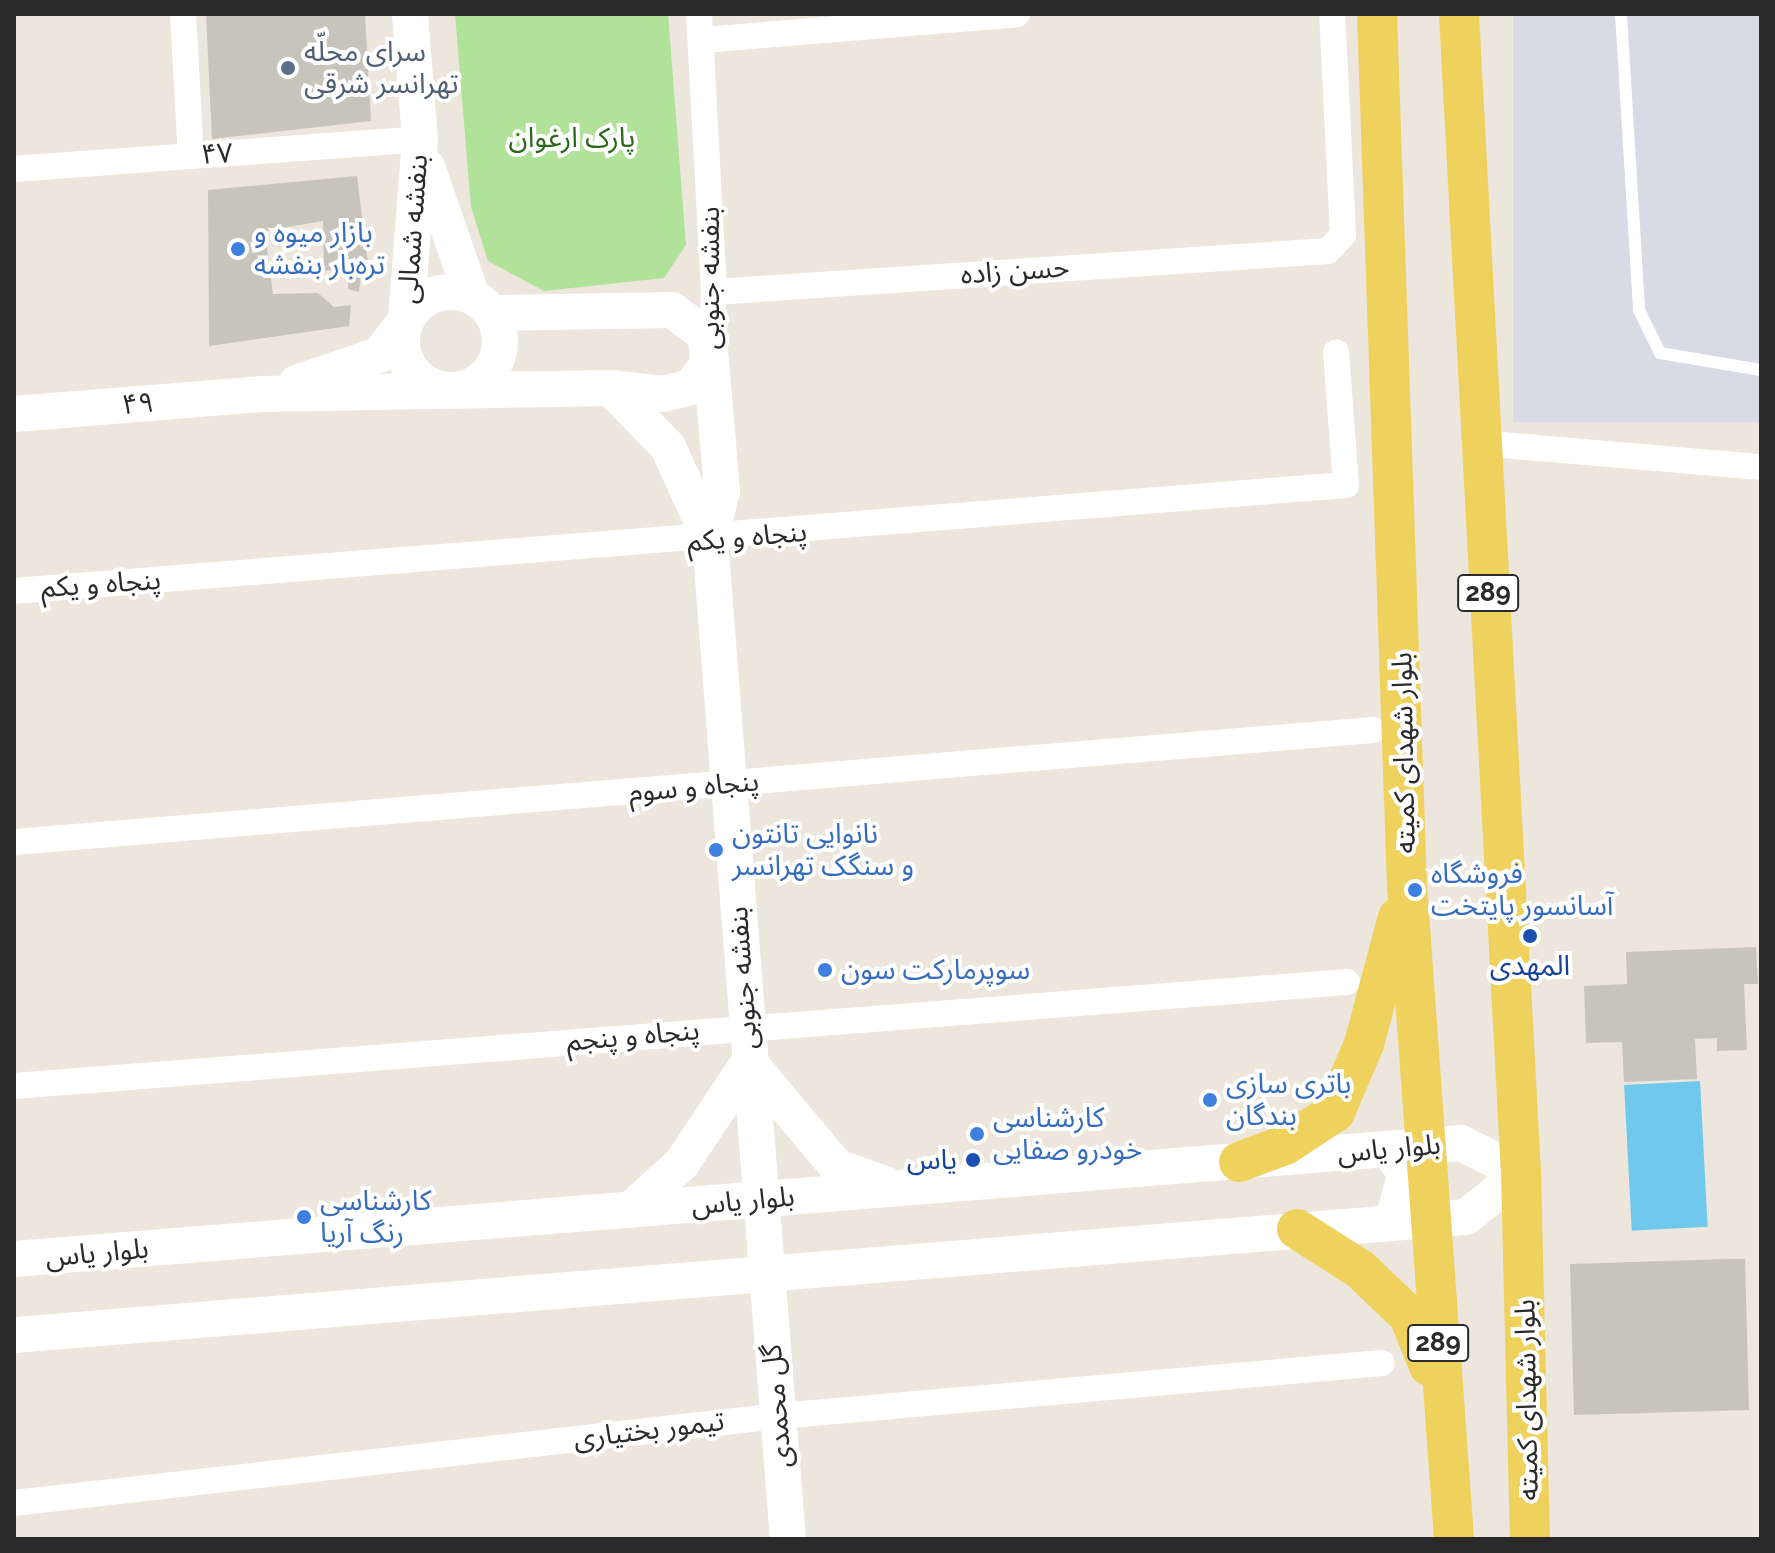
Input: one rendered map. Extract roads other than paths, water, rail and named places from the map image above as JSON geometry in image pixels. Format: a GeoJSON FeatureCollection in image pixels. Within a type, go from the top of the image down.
{"type":"FeatureCollection","features":[{"type":"Feature","properties":{"kind":"main road","name":"بنفشه شمالی"},"geometry":{"type":"LineString","coordinates":[[406,320],[420,139],[410,14]]}},
{"type":"Feature","properties":{"kind":"main road","name":"بلوار شهدای کمیته"},"geometry":{"type":"LineString","coordinates":[[1377,14],[1407,886],[1405,1148],[1411,1221],[1442,1399],[1454,1539]]}},
{"type":"Feature","properties":{"kind":"main road","name":"بلوار شهدای کمیته"},"geometry":{"type":"LineString","coordinates":[[1459,14],[1521,1173],[1530,1539]]}},
{"type":"Feature","properties":{"kind":"main road","name":"بنفشه شمالی"},"geometry":{"type":"LineString","coordinates":[[420,139],[449,245],[482,304]]}},
{"type":"Feature","properties":{"kind":"main road"},"geometry":{"type":"LineString","coordinates":[[447,291],[482,304],[672,310],[698,323],[710,350],[702,377],[677,393],[611,388],[261,394],[379,355],[423,300],[447,291]]}},
{"type":"Feature","properties":{"kind":"main road"},"geometry":{"type":"LineString","coordinates":[[406,320],[402,345],[410,369],[430,386],[455,390],[480,382],[496,362],[501,336],[482,304]]}},
{"type":"Feature","properties":{"kind":"main road","name":"بنفشه جنوبی"},"geometry":{"type":"LineString","coordinates":[[710,350],[722,491],[710,540],[765,1273]]}},
{"type":"Feature","properties":{"kind":"main road","name":"بنفشه جنوبی"},"geometry":{"type":"LineString","coordinates":[[611,388],[668,447],[710,540]]}},
{"type":"Feature","properties":{"kind":"main road","name":"۴۹"},"geometry":{"type":"LineString","coordinates":[[14,414],[261,394]]}},
{"type":"Feature","properties":{"kind":"main road"},"geometry":{"type":"LineString","coordinates":[[1239,1162],[1285,1145],[1335,1112],[1364,1044],[1407,886]]}},
{"type":"Feature","properties":{"kind":"main road"},"geometry":{"type":"LineString","coordinates":[[630,1210],[682,1163],[749,1062],[837,1167],[898,1189]]}},
{"type":"Feature","properties":{"kind":"main road","name":"بلوار یاس"},"geometry":{"type":"LineString","coordinates":[[14,1259],[1461,1143],[1521,1173]]}},
{"type":"Feature","properties":{"kind":"main road"},"geometry":{"type":"LineString","coordinates":[[14,1335],[1466,1217],[1521,1173]]}},
{"type":"Feature","properties":{"kind":"main road"},"geometry":{"type":"LineString","coordinates":[[1297,1229],[1361,1270],[1409,1316],[1442,1399]]}},
{"type":"Feature","properties":{"kind":"main road","name":"گل محمدی"},"geometry":{"type":"LineString","coordinates":[[765,1273],[788,1539]]}},
{"type":"Feature","properties":{"kind":"street"},"geometry":{"type":"LineString","coordinates":[[183,14],[191,155]]}},
{"type":"Feature","properties":{"kind":"street"},"geometry":{"type":"LineString","coordinates":[[701,27],[1017,14]]}},
{"type":"Feature","properties":{"kind":"street","name":"حسن زاده"},"geometry":{"type":"LineString","coordinates":[[714,292],[1328,251],[1343,235],[1332,14]]}},
{"type":"Feature","properties":{"kind":"street","name":"بنفشه جنوبی"},"geometry":{"type":"LineString","coordinates":[[701,27],[714,292],[710,350]]}},
{"type":"Feature","properties":{"kind":"street","name":"۴۷"},"geometry":{"type":"LineString","coordinates":[[14,169],[420,139]]}},
{"type":"Feature","properties":{"kind":"street","name":"پنجاه و یکم"},"geometry":{"type":"LineString","coordinates":[[14,591],[710,540],[1346,485],[1336,352]]}},
{"type":"Feature","properties":{"kind":"street"},"geometry":{"type":"LineString","coordinates":[[1480,443],[1761,467]]}},
{"type":"Feature","properties":{"kind":"street","name":"پنجاه و سوم"},"geometry":{"type":"LineString","coordinates":[[14,842],[1373,730]]}},
{"type":"Feature","properties":{"kind":"street","name":"پنجاه و پنجم"},"geometry":{"type":"LineString","coordinates":[[14,1086],[747,1026],[1347,982]]}},
{"type":"Feature","properties":{"kind":"street","name":"تیمور بختیاری"},"geometry":{"type":"LineString","coordinates":[[14,1503],[779,1416],[1382,1363]]}},
{"type":"Feature","properties":{"kind":"lane"},"geometry":{"type":"LineString","coordinates":[[1621,14],[1639,310],[1660,353],[1761,370]]}},
{"type":"Feature","properties":{"kind":"water"},"geometry":{"type":"Polygon","coordinates":[[[1700,1081],[1708,1227],[1632,1231],[1624,1085],[1700,1081]]]}},
{"type":"Feature","properties":{"kind":"place","name":"سرای محلّه تهرانسر شرقی"},"geometry":{"type":"Point","coordinates":[288,68]}},
{"type":"Feature","properties":{"kind":"place","name":"بازار میوه و تره‌بار بنفشه"},"geometry":{"type":"Point","coordinates":[238,249]}},
{"type":"Feature","properties":{"kind":"place","name":"نانوایی تانتون و سنگک تهرانسر"},"geometry":{"type":"Point","coordinates":[716,850]}},
{"type":"Feature","properties":{"kind":"place","name":"فروشگاه آسانسور پایتخت"},"geometry":{"type":"Point","coordinates":[1415,890]}},
{"type":"Feature","properties":{"kind":"place","name":"المهدی"},"geometry":{"type":"Point","coordinates":[1530,936]}},
{"type":"Feature","properties":{"kind":"place","name":"سوپرمارکت سون"},"geometry":{"type":"Point","coordinates":[825,970]}},
{"type":"Feature","properties":{"kind":"place","name":"باتری سازی بندگان"},"geometry":{"type":"Point","coordinates":[1210,1100]}},
{"type":"Feature","properties":{"kind":"place","name":"کارشناسی خودرو صفایی"},"geometry":{"type":"Point","coordinates":[977,1134]}},
{"type":"Feature","properties":{"kind":"place","name":"یاس"},"geometry":{"type":"Point","coordinates":[973,1160]}},
{"type":"Feature","properties":{"kind":"place","name":"کارشناسی رنگ آریا"},"geometry":{"type":"Point","coordinates":[304,1217]}},
{"type":"Feature","properties":{"kind":"park label","name":"پارک ارغوان"},"geometry":{"type":"Point","coordinates":[572,138]}}]}
